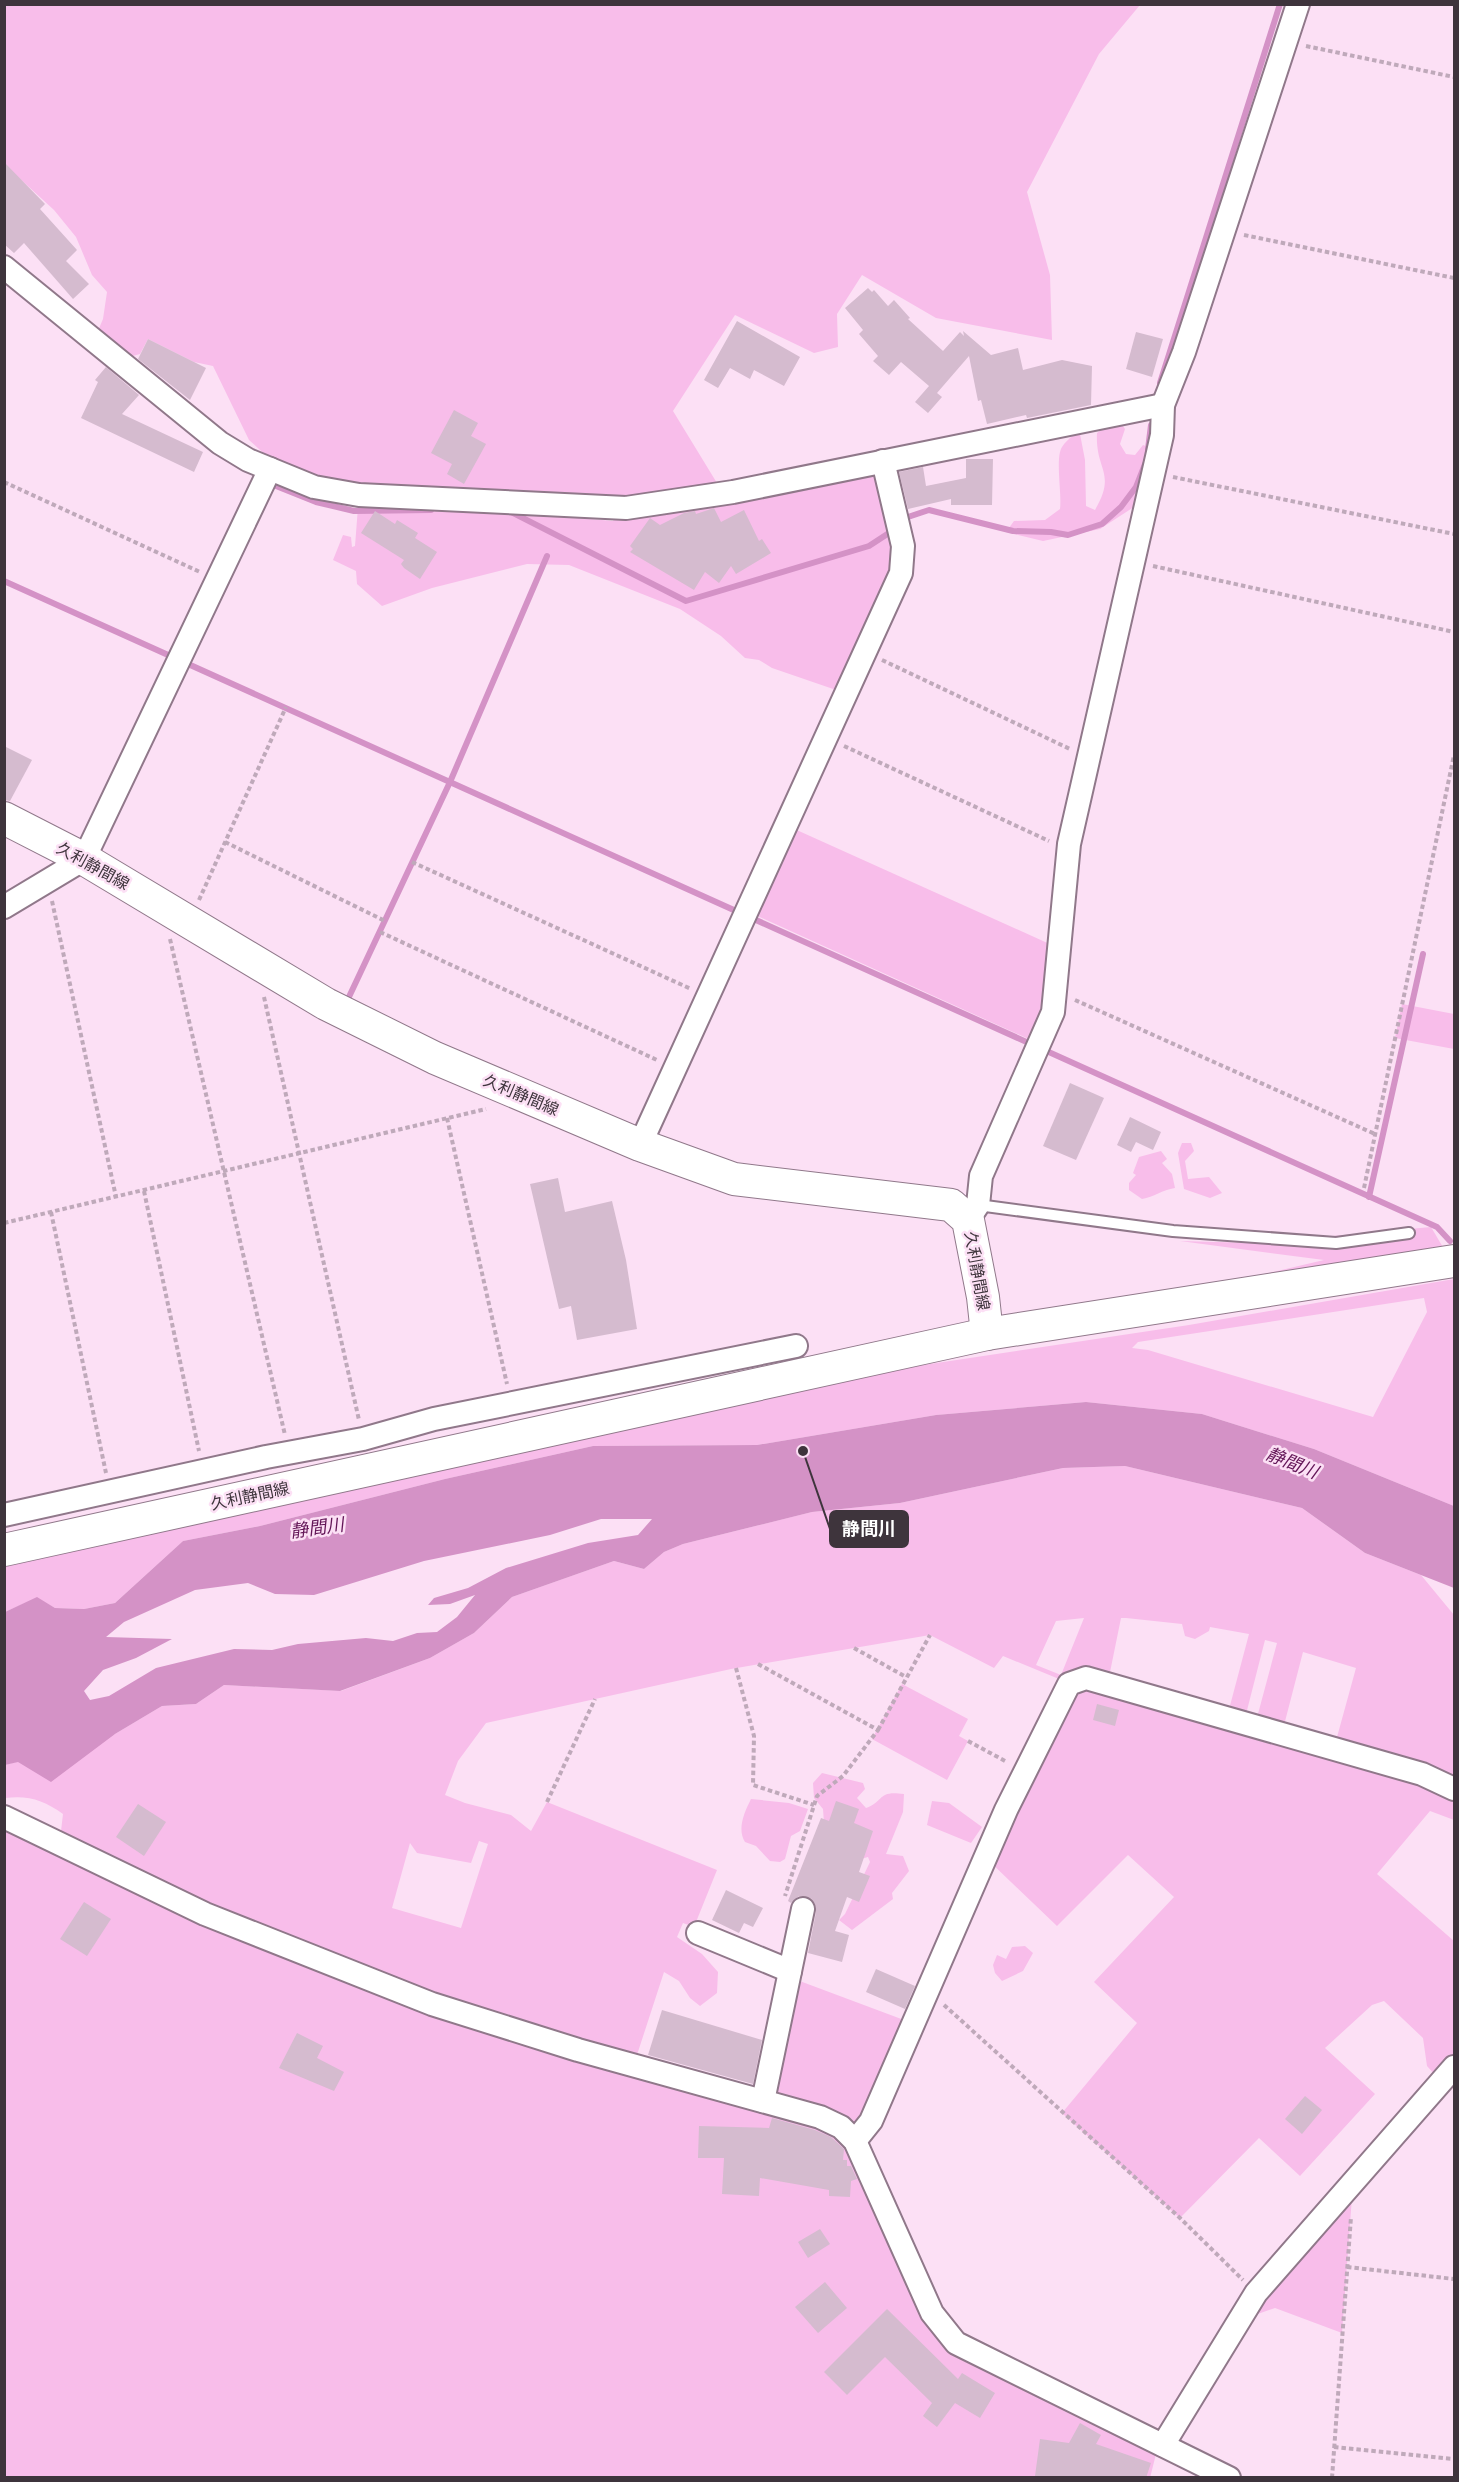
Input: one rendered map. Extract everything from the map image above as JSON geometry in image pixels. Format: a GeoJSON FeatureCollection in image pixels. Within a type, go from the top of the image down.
{"type":"FeatureCollection","features":[{"type":"Feature","properties":{"kind":"main road","name":"久利静間線"},"geometry":{"type":"LineString","coordinates":[[4,818],[84,859],[327,1004],[444,1062],[640,1145],[734,1179],[951,1205],[973,1212],[987,1334]]}},
{"type":"Feature","properties":{"kind":"main road","name":"久利静間線"},"geometry":{"type":"LineString","coordinates":[[4,1550],[987,1334],[1455,1261]]}},
{"type":"Feature","properties":{"kind":"street"},"geometry":{"type":"LineString","coordinates":[[973,1212],[981,1176],[1053,1012],[1069,850],[1154,473],[1162,435],[1163,405],[1184,352],[1298,4]]}},
{"type":"Feature","properties":{"kind":"street"},"geometry":{"type":"LineString","coordinates":[[4,267],[220,443],[248,460],[315,488],[359,495],[626,508],[733,492],[1163,405]]}},
{"type":"Feature","properties":{"kind":"street"},"geometry":{"type":"LineString","coordinates":[[640,1145],[901,573],[903,546],[883,461]]}},
{"type":"Feature","properties":{"kind":"street"},"geometry":{"type":"LineString","coordinates":[[4,907],[84,859],[270,469]]}},
{"type":"Feature","properties":{"kind":"street"},"geometry":{"type":"LineString","coordinates":[[4,1515],[363,1439],[434,1419],[796,1346]]}},
{"type":"Feature","properties":{"kind":"street"},"geometry":{"type":"LineString","coordinates":[[855,2141],[871,2121],[1006,1810],[1069,1684],[1086,1678],[1422,1774],[1455,1789]]}},
{"type":"Feature","properties":{"kind":"street"},"geometry":{"type":"LineString","coordinates":[[4,1817],[205,1914],[432,2004],[578,2050],[820,2117],[841,2127],[855,2141],[932,2313],[956,2343],[1229,2478]]}},
{"type":"Feature","properties":{"kind":"street"},"geometry":{"type":"LineString","coordinates":[[763,2101],[803,1910]]}},
{"type":"Feature","properties":{"kind":"street"},"geometry":{"type":"LineString","coordinates":[[698,1933],[790,1971]]}},
{"type":"Feature","properties":{"kind":"street"},"geometry":{"type":"LineString","coordinates":[[1163,2445],[1256,2293],[1455,2067]]}},
{"type":"Feature","properties":{"kind":"lane"},"geometry":{"type":"LineString","coordinates":[[973,1212],[1173,1231],[1336,1243],[1409,1233]]}},
{"type":"Feature","properties":{"kind":"path"},"geometry":{"type":"LineString","coordinates":[[1286,42],[1455,77]]}},
{"type":"Feature","properties":{"kind":"path"},"geometry":{"type":"LineString","coordinates":[[1224,231],[1455,278]]}},
{"type":"Feature","properties":{"kind":"path"},"geometry":{"type":"LineString","coordinates":[[1154,473],[1455,534]]}},
{"type":"Feature","properties":{"kind":"path"},"geometry":{"type":"LineString","coordinates":[[4,482],[218,580]]}},
{"type":"Feature","properties":{"kind":"path"},"geometry":{"type":"LineString","coordinates":[[1134,562],[1455,632]]}},
{"type":"Feature","properties":{"kind":"path"},"geometry":{"type":"LineString","coordinates":[[865,652],[1090,759]]}},
{"type":"Feature","properties":{"kind":"path"},"geometry":{"type":"LineString","coordinates":[[194,911],[286,707]]}},
{"type":"Feature","properties":{"kind":"path"},"geometry":{"type":"LineString","coordinates":[[826,738],[1069,850]]}},
{"type":"Feature","properties":{"kind":"path"},"geometry":{"type":"LineString","coordinates":[[1364,1188],[1455,755]]}},
{"type":"Feature","properties":{"kind":"path"},"geometry":{"type":"LineString","coordinates":[[225,842],[385,921]]}},
{"type":"Feature","properties":{"kind":"path"},"geometry":{"type":"LineString","coordinates":[[412,862],[708,997]]}},
{"type":"Feature","properties":{"kind":"path"},"geometry":{"type":"LineString","coordinates":[[47,880],[116,1197]]}},
{"type":"Feature","properties":{"kind":"path"},"geometry":{"type":"LineString","coordinates":[[168,930],[289,1453]]}},
{"type":"Feature","properties":{"kind":"path"},"geometry":{"type":"LineString","coordinates":[[380,932],[675,1068]]}},
{"type":"Feature","properties":{"kind":"path"},"geometry":{"type":"LineString","coordinates":[[262,988],[363,1439]]}},
{"type":"Feature","properties":{"kind":"path"},"geometry":{"type":"LineString","coordinates":[[1055,991],[1375,1134]]}},
{"type":"Feature","properties":{"kind":"path"},"geometry":{"type":"LineString","coordinates":[[4,1223],[491,1107]]}},
{"type":"Feature","properties":{"kind":"path"},"geometry":{"type":"LineString","coordinates":[[447,1118],[512,1403]]}},
{"type":"Feature","properties":{"kind":"path"},"geometry":{"type":"LineString","coordinates":[[144,1191],[204,1471]]}},
{"type":"Feature","properties":{"kind":"path"},"geometry":{"type":"LineString","coordinates":[[51,1212],[110,1491]]}},
{"type":"Feature","properties":{"kind":"path"},"geometry":{"type":"LineString","coordinates":[[803,1910],[784,1900],[817,1796],[843,1776],[878,1730],[930,1635]]}},
{"type":"Feature","properties":{"kind":"path"},"geometry":{"type":"LineString","coordinates":[[854,1648],[906,1677]]}},
{"type":"Feature","properties":{"kind":"path"},"geometry":{"type":"LineString","coordinates":[[758,1664],[878,1730]]}},
{"type":"Feature","properties":{"kind":"path"},"geometry":{"type":"LineString","coordinates":[[736,1668],[754,1736],[753,1785],[814,1805]]}},
{"type":"Feature","properties":{"kind":"path"},"geometry":{"type":"LineString","coordinates":[[547,1802],[595,1699]]}},
{"type":"Feature","properties":{"kind":"path"},"geometry":{"type":"LineString","coordinates":[[968,1742],[1025,1772]]}},
{"type":"Feature","properties":{"kind":"path"},"geometry":{"type":"LineString","coordinates":[[939,2001],[1180,2218],[1256,2293]]}},
{"type":"Feature","properties":{"kind":"path"},"geometry":{"type":"LineString","coordinates":[[1332,2478],[1353,2183]]}},
{"type":"Feature","properties":{"kind":"path"},"geometry":{"type":"LineString","coordinates":[[1347,2267],[1455,2278]]}},
{"type":"Feature","properties":{"kind":"path"},"geometry":{"type":"LineString","coordinates":[[1335,2446],[1455,2459]]}},
{"type":"Feature","properties":{"kind":"shaded area"},"geometry":{"type":"Polygon","coordinates":[[[5,5],[1140,5],[1099,54],[1027,192],[1050,275],[1052,340],[936,318],[862,275],[837,314],[838,347],[814,353],[735,315],[673,411],[720,488],[601,504],[362,486],[296,472],[270,459],[249,440],[213,366],[194,362],[148,339],[140,354],[129,357],[97,333],[103,319],[107,292],[92,275],[76,237],[54,210],[5,165],[5,5]]]}},
{"type":"Feature","properties":{"kind":"shaded area"},"geometry":{"type":"Polygon","coordinates":[[[1114,420],[1121,423],[1125,429],[1120,444],[1126,454],[1135,455],[1143,445],[1151,448],[1137,505],[1100,529],[1043,541],[1006,532],[1014,521],[1045,520],[1060,509],[1060,452],[1065,443],[1076,433],[1080,434],[1085,460],[1086,506],[1095,510],[1105,479],[1097,446],[1097,433],[1114,420]]]}},
{"type":"Feature","properties":{"kind":"shaded area"},"geometry":{"type":"Polygon","coordinates":[[[876,469],[900,551],[839,691],[772,668],[759,660],[745,658],[721,636],[680,609],[569,565],[527,564],[432,588],[382,606],[357,584],[356,571],[333,560],[343,535],[351,537],[352,547],[355,546],[358,507],[389,501],[613,521],[617,514],[876,469]]]}},
{"type":"Feature","properties":{"kind":"shaded area"},"geometry":{"type":"Polygon","coordinates":[[[790,827],[1054,946],[1050,998],[1035,1042],[751,913],[790,827]]]}},
{"type":"Feature","properties":{"kind":"shaded area"},"geometry":{"type":"Polygon","coordinates":[[[1402,1004],[1454,1014],[1454,1049],[1395,1038],[1402,1004]]]}},
{"type":"Feature","properties":{"kind":"shaded area"},"geometry":{"type":"Polygon","coordinates":[[[1182,1143],[1191,1143],[1194,1151],[1185,1161],[1188,1179],[1209,1177],[1222,1193],[1210,1198],[1184,1189],[1178,1153],[1182,1143]]]}},
{"type":"Feature","properties":{"kind":"shaded area"},"geometry":{"type":"Polygon","coordinates":[[[1161,1151],[1167,1159],[1162,1163],[1172,1174],[1175,1188],[1142,1199],[1129,1190],[1129,1183],[1136,1175],[1133,1173],[1139,1157],[1161,1151]]]}},
{"type":"Feature","properties":{"kind":"shaded area"},"geometry":{"type":"Polygon","coordinates":[[[1431,1227],[1444,1249],[1256,1276],[1324,1260],[1180,1241],[1255,1243],[1431,1227]]]}},
{"type":"Feature","properties":{"kind":"shaded area"},"geometry":{"type":"Polygon","coordinates":[[[1454,1279],[1454,1506],[1314,1449],[1202,1414],[1086,1402],[936,1415],[757,1445],[593,1446],[445,1479],[260,1526],[183,1541],[115,1603],[84,1609],[55,1608],[37,1598],[5,1612],[5,1557],[804,1383],[1189,1325],[1454,1279]],[[1424,1298],[1138,1342],[1132,1348],[1148,1350],[1373,1417],[1427,1312],[1424,1298]]]}},
{"type":"Feature","properties":{"kind":"shaded area"},"geometry":{"type":"Polygon","coordinates":[[[1125,1466],[1302,1508],[1365,1553],[1421,1575],[1454,1615],[1454,1788],[1334,1748],[1356,1668],[1303,1652],[1282,1733],[1255,1725],[1277,1643],[1265,1640],[1244,1722],[1227,1717],[1249,1634],[1210,1627],[1209,1631],[1195,1639],[1185,1636],[1182,1624],[1126,1618],[1121,1618],[1108,1682],[1059,1679],[1003,1656],[994,1668],[930,1635],[731,1669],[486,1723],[458,1761],[445,1795],[465,1803],[511,1815],[531,1831],[547,1802],[717,1870],[694,1927],[683,1923],[677,1937],[702,1954],[718,1972],[717,1993],[700,2006],[690,1998],[679,1981],[664,1972],[635,2061],[433,2000],[133,1872],[61,1831],[63,1814],[49,1805],[28,1798],[5,1798],[5,1765],[115,1734],[162,1706],[196,1704],[224,1685],[341,1691],[430,1658],[474,1633],[512,1597],[614,1561],[644,1569],[664,1552],[683,1544],[812,1512],[900,1503],[1063,1468],[1125,1466]],[[1084,1618],[1056,1621],[1036,1665],[1061,1675],[1084,1618]],[[479,1841],[471,1863],[417,1853],[410,1843],[392,1908],[461,1928],[488,1844],[479,1841]]]}},
{"type":"Feature","properties":{"kind":"shaded area"},"geometry":{"type":"Polygon","coordinates":[[[1087,1680],[1454,1792],[1454,1820],[1430,1811],[1377,1874],[1454,1941],[1454,2063],[1436,2076],[1427,2066],[1423,2038],[1384,2001],[1372,2005],[1325,2048],[1375,2094],[1300,2176],[1259,2138],[1180,2218],[1062,2113],[1137,2023],[1094,1982],[1174,1897],[1128,1855],[1057,1926],[987,1859],[1070,1686],[1087,1680]]]}},
{"type":"Feature","properties":{"kind":"shaded area"},"geometry":{"type":"Polygon","coordinates":[[[902,1684],[968,1719],[959,1736],[968,1741],[947,1780],[872,1739],[902,1684]]]}},
{"type":"Feature","properties":{"kind":"shaded area"},"geometry":{"type":"Polygon","coordinates":[[[822,1773],[863,1783],[865,1789],[857,1798],[866,1808],[885,1795],[904,1794],[903,1812],[886,1854],[903,1856],[909,1871],[892,1893],[893,1899],[852,1930],[839,1920],[845,1914],[870,1862],[868,1857],[857,1860],[824,1823],[823,1809],[814,1798],[813,1783],[822,1773]]]}},
{"type":"Feature","properties":{"kind":"shaded area"},"geometry":{"type":"Polygon","coordinates":[[[751,1799],[789,1803],[808,1809],[800,1831],[791,1836],[785,1859],[780,1862],[770,1861],[756,1846],[745,1842],[742,1821],[751,1799]]]}},
{"type":"Feature","properties":{"kind":"shaded area"},"geometry":{"type":"Polygon","coordinates":[[[932,1801],[949,1803],[982,1827],[971,1843],[927,1825],[932,1801]]]}},
{"type":"Feature","properties":{"kind":"shaded area"},"geometry":{"type":"Polygon","coordinates":[[[5,1823],[200,1919],[839,2130],[929,2315],[1157,2450],[1150,2478],[5,2478],[5,1823]]]}},
{"type":"Feature","properties":{"kind":"shaded area"},"geometry":{"type":"Polygon","coordinates":[[[1025,1946],[1033,1953],[1023,1971],[1002,1981],[995,1973],[993,1965],[997,1955],[1006,1959],[1012,1947],[1025,1946]]]}},
{"type":"Feature","properties":{"kind":"shaded area"},"geometry":{"type":"Polygon","coordinates":[[[789,1977],[912,2023],[855,2137],[764,2098],[789,1977]]]}},
{"type":"Feature","properties":{"kind":"shaded area"},"geometry":{"type":"Polygon","coordinates":[[[1353,2183],[1342,2333],[1275,2308],[1249,2317],[1353,2183]]]}},
{"type":"Feature","properties":{"kind":"water"},"geometry":{"type":"Polygon","coordinates":[[[1086,1402],[1202,1414],[1314,1449],[1454,1506],[1454,1588],[1365,1553],[1302,1508],[1125,1466],[1063,1468],[900,1503],[812,1512],[683,1544],[664,1552],[644,1569],[614,1561],[512,1597],[474,1633],[430,1658],[340,1691],[224,1685],[196,1704],[162,1706],[115,1734],[51,1782],[18,1762],[5,1765],[5,1612],[37,1597],[55,1608],[84,1609],[115,1603],[183,1541],[260,1526],[445,1479],[593,1446],[757,1445],[936,1415],[1086,1402]],[[601,1519],[550,1535],[424,1561],[314,1595],[275,1594],[248,1583],[195,1590],[124,1622],[106,1637],[172,1639],[136,1658],[103,1670],[84,1691],[90,1700],[109,1696],[156,1668],[234,1649],[272,1650],[298,1644],[366,1638],[393,1641],[417,1633],[437,1632],[457,1617],[475,1595],[450,1604],[428,1605],[434,1598],[468,1588],[506,1568],[588,1543],[638,1535],[652,1519],[601,1519]]]}},
{"type":"Feature","properties":{"kind":"building"},"geometry":{"type":"Polygon","coordinates":[[[4,162],[45,204],[40,209],[77,250],[66,261],[89,284],[73,299],[24,243],[14,253],[4,244],[4,162]]]}},
{"type":"Feature","properties":{"kind":"building"},"geometry":{"type":"Polygon","coordinates":[[[868,288],[872,292],[874,290],[888,306],[894,300],[910,318],[908,319],[943,351],[960,332],[964,336],[963,331],[991,355],[1018,348],[1023,370],[1062,360],[1092,366],[1091,405],[1027,418],[1026,415],[987,424],[981,400],[978,401],[969,356],[937,393],[942,397],[928,413],[915,402],[929,386],[901,362],[889,375],[873,361],[878,356],[859,334],[863,330],[845,308],[868,288]]]}},
{"type":"Feature","properties":{"kind":"building"},"geometry":{"type":"Polygon","coordinates":[[[737,321],[800,357],[784,386],[754,370],[750,379],[730,368],[718,388],[704,380],[737,321]]]}},
{"type":"Feature","properties":{"kind":"building"},"geometry":{"type":"Polygon","coordinates":[[[1136,332],[1163,339],[1152,377],[1126,369],[1136,332]]]}},
{"type":"Feature","properties":{"kind":"building"},"geometry":{"type":"Polygon","coordinates":[[[148,339],[206,368],[190,400],[138,359],[148,339]]]}},
{"type":"Feature","properties":{"kind":"building"},"geometry":{"type":"Polygon","coordinates":[[[106,367],[139,395],[122,414],[203,452],[194,472],[81,418],[98,382],[95,380],[106,367]]]}},
{"type":"Feature","properties":{"kind":"building"},"geometry":{"type":"Polygon","coordinates":[[[454,410],[478,423],[471,436],[486,444],[464,484],[447,474],[452,464],[431,453],[454,410]]]}},
{"type":"Feature","properties":{"kind":"building"},"geometry":{"type":"Polygon","coordinates":[[[966,459],[993,459],[992,505],[951,505],[951,499],[908,509],[899,472],[923,467],[926,486],[966,478],[966,459]]]}},
{"type":"Feature","properties":{"kind":"building"},"geometry":{"type":"Polygon","coordinates":[[[714,508],[721,522],[744,510],[759,541],[762,539],[771,553],[736,574],[731,566],[719,583],[705,572],[694,590],[630,552],[633,549],[630,546],[650,518],[660,525],[684,513],[695,511],[696,514],[714,508]]]}},
{"type":"Feature","properties":{"kind":"building"},"geometry":{"type":"Polygon","coordinates":[[[375,511],[395,524],[397,520],[418,533],[415,538],[437,552],[420,579],[404,568],[401,564],[404,560],[361,533],[375,511]]]}},
{"type":"Feature","properties":{"kind":"building"},"geometry":{"type":"Polygon","coordinates":[[[4,746],[32,760],[10,801],[4,800],[4,746]]]}},
{"type":"Feature","properties":{"kind":"building"},"geometry":{"type":"Polygon","coordinates":[[[1070,1083],[1104,1098],[1076,1160],[1043,1146],[1070,1083]]]}},
{"type":"Feature","properties":{"kind":"building"},"geometry":{"type":"Polygon","coordinates":[[[1130,1117],[1161,1132],[1153,1150],[1136,1142],[1131,1152],[1117,1145],[1130,1117]]]}},
{"type":"Feature","properties":{"kind":"building"},"geometry":{"type":"Polygon","coordinates":[[[558,1178],[565,1212],[612,1201],[626,1260],[637,1329],[577,1340],[571,1306],[559,1309],[530,1184],[558,1178]]]}},
{"type":"Feature","properties":{"kind":"building"},"geometry":{"type":"Polygon","coordinates":[[[1097,1704],[1119,1710],[1115,1726],[1093,1720],[1097,1704]]]}},
{"type":"Feature","properties":{"kind":"building"},"geometry":{"type":"Polygon","coordinates":[[[836,1801],[859,1809],[854,1823],[873,1831],[859,1872],[870,1876],[859,1902],[847,1897],[835,1931],[849,1935],[842,1962],[808,1953],[816,1912],[812,1899],[799,1896],[791,1903],[788,1901],[821,1818],[829,1821],[836,1801]]]}},
{"type":"Feature","properties":{"kind":"building"},"geometry":{"type":"Polygon","coordinates":[[[138,1804],[166,1822],[144,1856],[116,1837],[138,1804]]]}},
{"type":"Feature","properties":{"kind":"building"},"geometry":{"type":"Polygon","coordinates":[[[726,1890],[763,1908],[753,1927],[744,1923],[739,1933],[712,1920],[726,1890]]]}},
{"type":"Feature","properties":{"kind":"building"},"geometry":{"type":"Polygon","coordinates":[[[84,1902],[111,1919],[87,1956],[60,1939],[84,1902]]]}},
{"type":"Feature","properties":{"kind":"building"},"geometry":{"type":"Polygon","coordinates":[[[876,1969],[915,1986],[905,2009],[866,1992],[876,1969]]]}},
{"type":"Feature","properties":{"kind":"building"},"geometry":{"type":"Polygon","coordinates":[[[662,2010],[762,2040],[753,2084],[648,2055],[662,2010]]]}},
{"type":"Feature","properties":{"kind":"building"},"geometry":{"type":"Polygon","coordinates":[[[297,2033],[323,2046],[317,2058],[344,2072],[334,2091],[279,2068],[297,2033]]]}},
{"type":"Feature","properties":{"kind":"building"},"geometry":{"type":"Polygon","coordinates":[[[1305,2096],[1322,2110],[1302,2134],[1285,2119],[1305,2096]]]}},
{"type":"Feature","properties":{"kind":"building"},"geometry":{"type":"Polygon","coordinates":[[[772,2118],[815,2130],[831,2137],[844,2149],[843,2160],[847,2160],[847,2166],[851,2166],[857,2179],[851,2181],[850,2197],[829,2196],[829,2190],[760,2178],[759,2196],[722,2194],[724,2158],[698,2158],[699,2126],[769,2128],[772,2118]]]}},
{"type":"Feature","properties":{"kind":"building"},"geometry":{"type":"Polygon","coordinates":[[[820,2229],[830,2244],[808,2258],[798,2242],[820,2229]]]}},
{"type":"Feature","properties":{"kind":"building"},"geometry":{"type":"Polygon","coordinates":[[[825,2282],[847,2308],[818,2333],[795,2307],[825,2282]]]}},
{"type":"Feature","properties":{"kind":"building"},"geometry":{"type":"Polygon","coordinates":[[[887,2309],[958,2379],[962,2373],[995,2393],[980,2418],[955,2403],[937,2427],[923,2416],[932,2403],[885,2357],[847,2395],[824,2372],[887,2309]]]}},
{"type":"Feature","properties":{"kind":"building"},"geometry":{"type":"Polygon","coordinates":[[[1080,2423],[1101,2435],[1096,2444],[1151,2463],[1146,2478],[1035,2476],[1040,2439],[1069,2443],[1080,2423]]]}},
{"type":"Feature","properties":{"kind":"waterway"},"geometry":{"type":"LineString","coordinates":[[1160,383],[1280,4]]}},
{"type":"Feature","properties":{"kind":"waterway"},"geometry":{"type":"LineString","coordinates":[[1148,449],[1151,425]]}},
{"type":"Feature","properties":{"kind":"waterway"},"geometry":{"type":"LineString","coordinates":[[905,518],[929,510],[1013,531],[1068,535],[1102,524],[1121,507],[1136,487],[1145,464]]}},
{"type":"Feature","properties":{"kind":"waterway"},"geometry":{"type":"LineString","coordinates":[[276,486],[316,502],[354,511],[431,510]]}},
{"type":"Feature","properties":{"kind":"waterway"},"geometry":{"type":"LineString","coordinates":[[507,510],[686,601],[869,546],[892,531]]}},
{"type":"Feature","properties":{"kind":"waterway"},"geometry":{"type":"LineString","coordinates":[[348,999],[450,782],[547,556]]}},
{"type":"Feature","properties":{"kind":"waterway"},"geometry":{"type":"LineString","coordinates":[[4,581],[1437,1227],[1450,1241]]}},
{"type":"Feature","properties":{"kind":"waterway"},"geometry":{"type":"LineString","coordinates":[[1369,1197],[1423,954]]}},
{"type":"Feature","properties":{"kind":"place","name":"静間川"},"geometry":{"type":"Point","coordinates":[803,1451]}}]}
